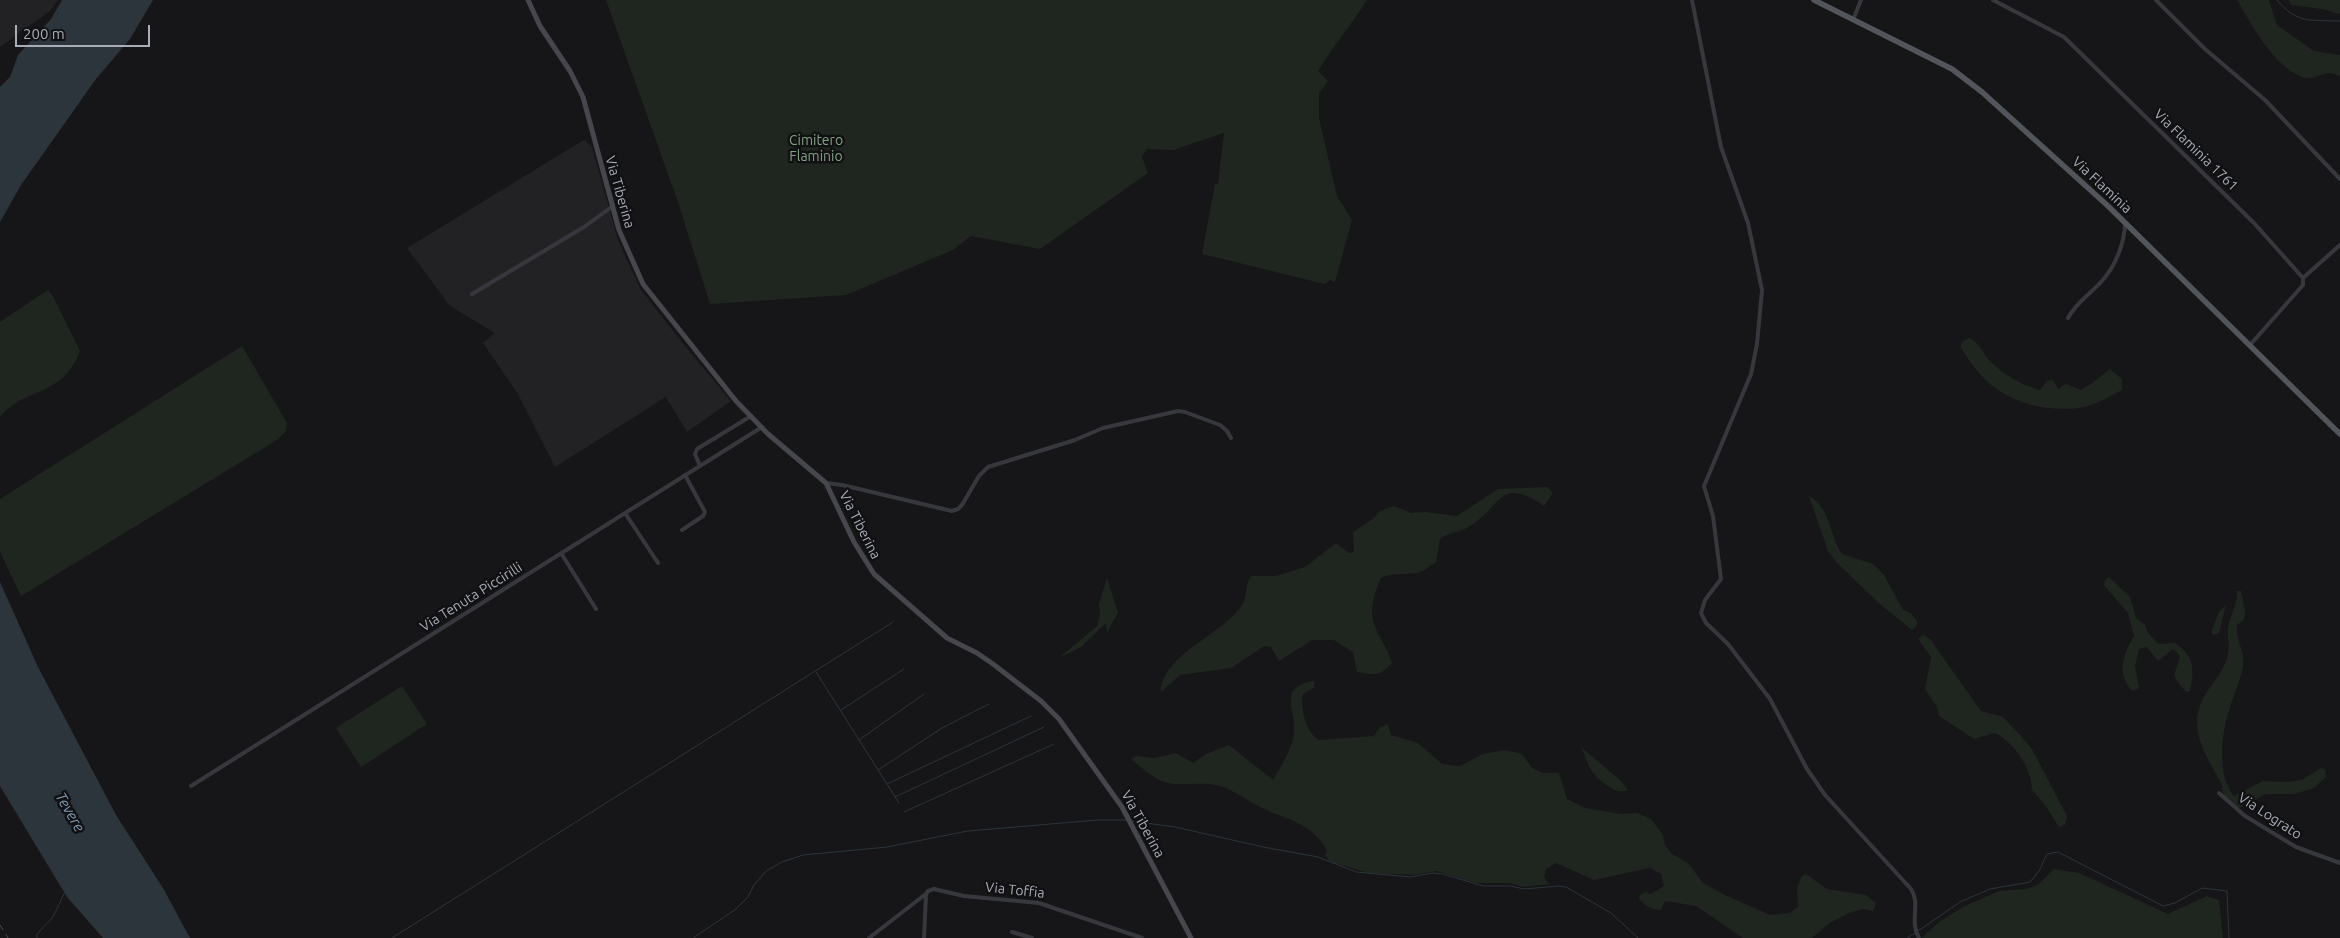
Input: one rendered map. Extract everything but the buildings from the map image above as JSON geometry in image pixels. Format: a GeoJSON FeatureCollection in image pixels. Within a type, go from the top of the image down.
{"type":"FeatureCollection","features":[{"type":"Feature","properties":{"kind":"main road","name":"Via Tiberina"},"geometry":{"type":"LineString","coordinates":[[528,0],[540,26],[570,71],[583,97],[624,244],[643,284],[693,348],[751,416],[826,483],[854,542],[874,574],[947,638],[977,653],[1042,701],[1059,719],[1083,750],[1128,816],[1189,937]]}},
{"type":"Feature","properties":{"kind":"main road","name":"Via Flaminia"},"geometry":{"type":"LineString","coordinates":[[1814,0],[1965,77],[2124,222],[2340,434]]}},
{"type":"Feature","properties":{"kind":"street"},"geometry":{"type":"LineString","coordinates":[[1692,0],[1721,148],[1748,223],[1762,290],[1757,344],[1751,374],[1704,486],[1713,516],[1721,579],[1705,600],[1701,613],[1706,622],[1734,651],[1770,699],[1807,769],[1825,795],[1911,889],[1915,895],[1913,929],[1918,938]]}},
{"type":"Feature","properties":{"kind":"street"},"geometry":{"type":"LineString","coordinates":[[1853,20],[1861,0]]}},
{"type":"Feature","properties":{"kind":"street","name":"Via Flaminia 1761"},"geometry":{"type":"LineString","coordinates":[[1993,0],[2064,37],[2254,223],[2303,278]]}},
{"type":"Feature","properties":{"kind":"street"},"geometry":{"type":"LineString","coordinates":[[2156,0],[2205,49],[2265,100],[2340,179]]}},
{"type":"Feature","properties":{"kind":"street"},"geometry":{"type":"LineString","coordinates":[[472,294],[584,227],[613,206]]}},
{"type":"Feature","properties":{"kind":"street"},"geometry":{"type":"LineString","coordinates":[[2068,318],[2109,271],[2122,244],[2125,233],[2124,222]]}},
{"type":"Feature","properties":{"kind":"street"},"geometry":{"type":"LineString","coordinates":[[2250,345],[2303,285],[2303,278],[2340,245]]}},
{"type":"Feature","properties":{"kind":"street"},"geometry":{"type":"LineString","coordinates":[[826,483],[842,485],[952,511],[958,510],[962,506],[979,476],[988,468],[1113,425],[1182,411],[1220,425],[1231,438]]}},
{"type":"Feature","properties":{"kind":"street"},"geometry":{"type":"LineString","coordinates":[[700,466],[695,454],[696,449],[751,416]]}},
{"type":"Feature","properties":{"kind":"street","name":"Via Tenuta Piccirilli"},"geometry":{"type":"LineString","coordinates":[[191,786],[762,427]]}},
{"type":"Feature","properties":{"kind":"street"},"geometry":{"type":"LineString","coordinates":[[682,530],[703,516],[705,512],[685,475]]}},
{"type":"Feature","properties":{"kind":"street"},"geometry":{"type":"LineString","coordinates":[[625,512],[658,564]]}},
{"type":"Feature","properties":{"kind":"street"},"geometry":{"type":"LineString","coordinates":[[561,553],[596,608]]}},
{"type":"Feature","properties":{"kind":"street","name":"Via Lograto"},"geometry":{"type":"LineString","coordinates":[[2219,793],[2245,816],[2296,847],[2340,863]]}},
{"type":"Feature","properties":{"kind":"street","name":"Via Toffia"},"geometry":{"type":"LineString","coordinates":[[927,893],[934,889],[964,896],[1039,903],[1142,938]]}},
{"type":"Feature","properties":{"kind":"street"},"geometry":{"type":"LineString","coordinates":[[869,938],[927,893]]}},
{"type":"Feature","properties":{"kind":"street"},"geometry":{"type":"LineString","coordinates":[[924,938],[927,893]]}},
{"type":"Feature","properties":{"kind":"street"},"geometry":{"type":"LineString","coordinates":[[1012,932],[1032,938]]}},
{"type":"Feature","properties":{"kind":"shaded area"},"geometry":{"type":"Polygon","coordinates":[[[0,0],[58,0],[50,11],[0,47],[0,0]]]}},
{"type":"Feature","properties":{"kind":"shaded area"},"geometry":{"type":"Polygon","coordinates":[[[582,141],[586,141],[592,147],[618,240],[641,290],[731,401],[687,432],[666,397],[555,467],[518,394],[483,343],[495,333],[450,306],[407,248],[582,141]]]}},
{"type":"Feature","properties":{"kind":"green space","name":"Cimitero Flaminio"},"geometry":{"type":"Polygon","coordinates":[[[606,0],[1367,0],[1318,71],[1328,81],[1319,93],[1319,118],[1337,196],[1352,220],[1335,282],[1330,280],[1325,284],[1202,254],[1215,184],[1218,184],[1224,133],[1173,150],[1147,149],[1142,157],[1148,173],[1040,249],[971,236],[953,250],[846,295],[710,304],[679,205],[606,0]]]}},
{"type":"Feature","properties":{"kind":"green space"},"geometry":{"type":"Polygon","coordinates":[[[2237,0],[2269,0],[2277,25],[2314,51],[2340,55],[2340,76],[2329,73],[2306,78],[2295,74],[2275,57],[2249,21],[2237,0]]]}},
{"type":"Feature","properties":{"kind":"green space"},"geometry":{"type":"Polygon","coordinates":[[[2288,0],[2340,0],[2340,14],[2322,9],[2292,5],[2288,0]]]}},
{"type":"Feature","properties":{"kind":"green space"},"geometry":{"type":"Polygon","coordinates":[[[48,290],[53,296],[80,351],[64,377],[43,390],[21,400],[0,417],[0,322],[48,290]]]}},
{"type":"Feature","properties":{"kind":"green space"},"geometry":{"type":"Polygon","coordinates":[[[1969,338],[1976,342],[1987,358],[2001,371],[2019,382],[2040,390],[2047,381],[2053,380],[2058,389],[2066,384],[2081,390],[2110,369],[2122,379],[2122,390],[2096,403],[2079,408],[2052,408],[2025,403],[2001,392],[1977,371],[1960,346],[1963,341],[1969,338]]]}},
{"type":"Feature","properties":{"kind":"green space"},"geometry":{"type":"Polygon","coordinates":[[[242,346],[287,423],[286,431],[277,440],[21,596],[0,552],[0,499],[242,346]]]}},
{"type":"Feature","properties":{"kind":"green space"},"geometry":{"type":"Polygon","coordinates":[[[1547,487],[1553,493],[1544,506],[1530,497],[1518,494],[1510,494],[1503,497],[1472,525],[1440,539],[1436,562],[1423,571],[1388,575],[1381,578],[1373,601],[1372,613],[1376,629],[1392,663],[1384,671],[1376,674],[1357,672],[1353,652],[1334,640],[1312,640],[1279,661],[1271,647],[1264,646],[1231,668],[1180,675],[1161,692],[1164,679],[1171,667],[1182,656],[1222,626],[1242,605],[1247,583],[1251,576],[1276,576],[1305,567],[1336,543],[1349,553],[1354,552],[1353,532],[1374,518],[1380,511],[1394,506],[1411,513],[1425,512],[1457,516],[1498,489],[1547,487]]]}},
{"type":"Feature","properties":{"kind":"green space"},"geometry":{"type":"Polygon","coordinates":[[[1809,496],[1816,501],[1826,514],[1842,554],[1873,564],[1884,575],[1903,610],[1911,613],[1917,621],[1917,625],[1912,630],[1881,605],[1836,562],[1828,551],[1809,496]]]}},
{"type":"Feature","properties":{"kind":"green space"},"geometry":{"type":"Polygon","coordinates":[[[2109,577],[2130,597],[2136,618],[2145,625],[2147,631],[2157,643],[2174,643],[2186,652],[2192,669],[2190,691],[2186,692],[2175,678],[2180,656],[2173,649],[2158,661],[2147,647],[2139,649],[2135,666],[2139,688],[2132,691],[2127,684],[2123,670],[2124,657],[2134,636],[2128,613],[2104,585],[2105,580],[2109,577]]]}},
{"type":"Feature","properties":{"kind":"green space"},"geometry":{"type":"Polygon","coordinates":[[[1107,578],[1118,612],[1107,633],[1106,623],[1081,647],[1059,658],[1097,626],[1100,615],[1099,604],[1107,578]]]}},
{"type":"Feature","properties":{"kind":"green space"},"geometry":{"type":"Polygon","coordinates":[[[2237,591],[2241,591],[2245,611],[2244,620],[2237,625],[2244,662],[2224,732],[2223,767],[2229,788],[2234,796],[2263,781],[2285,782],[2302,780],[2321,768],[2325,770],[2326,777],[2314,788],[2294,794],[2266,794],[2239,808],[2229,801],[2223,792],[2222,785],[2200,741],[2197,719],[2199,707],[2221,671],[2228,655],[2228,628],[2237,591]]]}},
{"type":"Feature","properties":{"kind":"green space"},"geometry":{"type":"Polygon","coordinates":[[[2226,605],[2219,633],[2213,635],[2211,632],[2219,612],[2226,605]]]}},
{"type":"Feature","properties":{"kind":"green space"},"geometry":{"type":"Polygon","coordinates":[[[1923,635],[1930,639],[1981,711],[2003,717],[2032,749],[2067,816],[2065,825],[2059,827],[2045,805],[2032,790],[2026,765],[2009,743],[1995,733],[1974,739],[1939,716],[1937,707],[1925,689],[1931,657],[1918,639],[1923,635]]]}},
{"type":"Feature","properties":{"kind":"green space"},"geometry":{"type":"Polygon","coordinates":[[[1314,681],[1314,688],[1303,694],[1302,706],[1307,726],[1314,737],[1319,740],[1374,736],[1380,727],[1388,724],[1391,735],[1418,743],[1442,764],[1460,766],[1483,754],[1505,750],[1522,754],[1532,768],[1543,773],[1559,773],[1567,799],[1585,808],[1621,814],[1637,813],[1651,819],[1663,835],[1665,845],[1672,854],[1688,863],[1703,883],[1725,895],[1770,915],[1789,913],[1798,907],[1797,888],[1801,877],[1806,874],[1827,889],[1866,895],[1876,903],[1873,911],[1863,909],[1849,913],[1831,922],[1812,938],[1743,938],[1696,906],[1665,901],[1661,910],[1646,906],[1639,899],[1640,895],[1645,892],[1651,894],[1664,886],[1661,874],[1650,868],[1594,880],[1556,863],[1546,869],[1544,877],[1549,884],[1524,887],[1510,883],[1476,883],[1437,871],[1414,875],[1369,873],[1330,862],[1325,855],[1327,851],[1321,841],[1306,827],[1258,806],[1232,791],[1210,784],[1176,784],[1162,781],[1131,759],[1136,756],[1154,758],[1176,753],[1193,763],[1206,754],[1229,745],[1273,780],[1286,757],[1293,738],[1292,694],[1295,688],[1314,681]]]}},
{"type":"Feature","properties":{"kind":"green space"},"geometry":{"type":"Polygon","coordinates":[[[402,686],[427,724],[361,767],[336,728],[402,686]]]}},
{"type":"Feature","properties":{"kind":"green space"},"geometry":{"type":"Polygon","coordinates":[[[1581,747],[1620,780],[1628,790],[1615,790],[1601,781],[1592,771],[1581,747]]]}},
{"type":"Feature","properties":{"kind":"green space"},"geometry":{"type":"Polygon","coordinates":[[[2054,869],[2079,873],[2168,914],[2207,896],[2219,900],[2223,938],[1921,938],[1939,922],[1963,907],[1999,891],[2027,889],[2039,884],[2054,869]]]}},
{"type":"Feature","properties":{"kind":"water"},"geometry":{"type":"Polygon","coordinates":[[[62,0],[153,0],[130,39],[96,79],[21,185],[0,222],[0,87],[10,77],[18,55],[51,19],[62,0]]]}},
{"type":"Feature","properties":{"kind":"water","name":"Tevere"},"geometry":{"type":"Polygon","coordinates":[[[0,582],[38,667],[116,815],[163,888],[190,938],[103,938],[67,897],[0,786],[0,582]]]}},
{"type":"Feature","properties":{"kind":"waterway"},"geometry":{"type":"LineString","coordinates":[[2277,0],[2284,8],[2298,17],[2313,20],[2340,21]]}},
{"type":"Feature","properties":{"kind":"waterway"},"geometry":{"type":"LineString","coordinates":[[392,938],[893,622]]}},
{"type":"Feature","properties":{"kind":"waterway"},"geometry":{"type":"LineString","coordinates":[[841,710],[904,669]]}},
{"type":"Feature","properties":{"kind":"waterway"},"geometry":{"type":"LineString","coordinates":[[816,672],[899,803]]}},
{"type":"Feature","properties":{"kind":"waterway"},"geometry":{"type":"LineString","coordinates":[[859,740],[924,694]]}},
{"type":"Feature","properties":{"kind":"waterway"},"geometry":{"type":"LineString","coordinates":[[878,770],[942,728],[989,704]]}},
{"type":"Feature","properties":{"kind":"waterway"},"geometry":{"type":"LineString","coordinates":[[887,784],[1031,716]]}},
{"type":"Feature","properties":{"kind":"waterway"},"geometry":{"type":"LineString","coordinates":[[895,797],[1044,727]]}},
{"type":"Feature","properties":{"kind":"waterway"},"geometry":{"type":"LineString","coordinates":[[904,812],[1054,744]]}},
{"type":"Feature","properties":{"kind":"waterway"},"geometry":{"type":"LineString","coordinates":[[693,938],[736,909],[748,897],[754,885],[766,871],[782,862],[803,855],[887,847],[968,831],[1098,820],[1126,820]]}},
{"type":"Feature","properties":{"kind":"waterway"},"geometry":{"type":"LineString","coordinates":[[1132,821],[1175,827],[1263,847],[1318,857],[1356,872],[1411,877],[1432,873],[1443,874],[1483,886],[1511,886],[1524,889],[1566,887],[1611,913],[1638,938]]}},
{"type":"Feature","properties":{"kind":"waterway"},"geometry":{"type":"LineString","coordinates":[[1918,931],[1960,902],[1990,889],[2030,882],[2039,871],[2047,854],[2058,852],[2163,906],[2175,903],[2202,888],[2227,891],[2229,938]]}},
{"type":"Feature","properties":{"kind":"waterway"},"geometry":{"type":"LineString","coordinates":[[37,938],[37,934],[53,917],[65,892]]}},
{"type":"Feature","properties":{"kind":"waterway"},"geometry":{"type":"LineString","coordinates":[[1907,938],[1915,933]]}},
{"type":"Feature","properties":{"kind":"railway"},"geometry":{"type":"LineString","coordinates":[[0,925],[8,938]]}}]}
